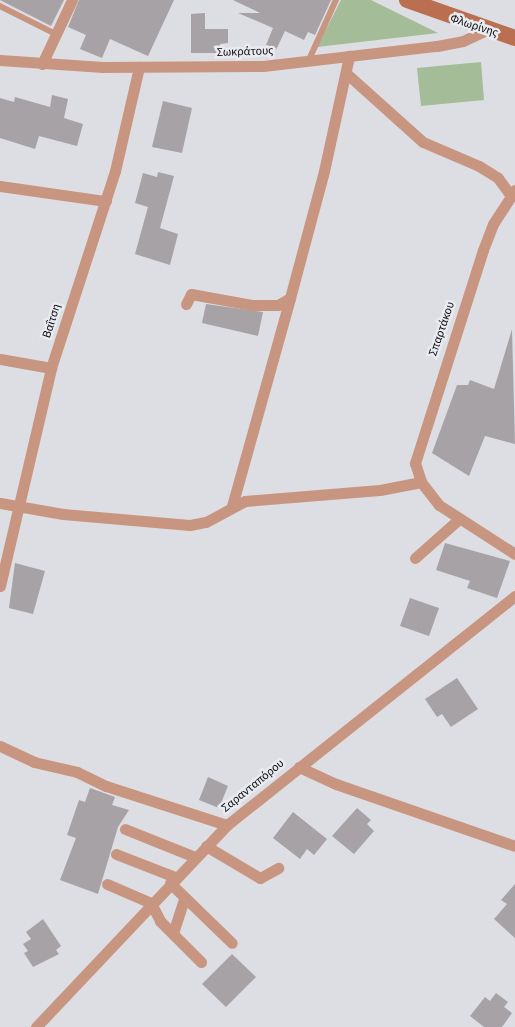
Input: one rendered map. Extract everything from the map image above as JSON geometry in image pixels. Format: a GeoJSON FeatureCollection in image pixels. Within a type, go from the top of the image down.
{"type":"FeatureCollection","features":[{"type":"Feature","properties":{"kind":"main road","name":"Φλωρίνης"},"geometry":{"type":"LineString","coordinates":[[407,0],[487,30],[515,38]]}},
{"type":"Feature","properties":{"kind":"street"},"geometry":{"type":"LineString","coordinates":[[42,64],[72,0]]}},
{"type":"Feature","properties":{"kind":"street","name":"Σωκράτους"},"geometry":{"type":"LineString","coordinates":[[0,60],[42,64],[139,67],[263,66],[463,41],[487,30]]}},
{"type":"Feature","properties":{"kind":"street"},"geometry":{"type":"LineString","coordinates":[[232,506],[290,298],[349,56]]}},
{"type":"Feature","properties":{"kind":"street","name":"Βαΐτση"},"geometry":{"type":"LineString","coordinates":[[0,586],[17,506],[51,368],[106,202],[139,67]]}},
{"type":"Feature","properties":{"kind":"street"},"geometry":{"type":"LineString","coordinates":[[346,73],[423,142],[479,166],[498,178],[513,193]]}},
{"type":"Feature","properties":{"kind":"street"},"geometry":{"type":"LineString","coordinates":[[0,186],[106,202]]}},
{"type":"Feature","properties":{"kind":"street","name":"Σπαρτάκου"},"geometry":{"type":"LineString","coordinates":[[422,482],[416,463],[423,430],[488,236],[513,193]]}},
{"type":"Feature","properties":{"kind":"street"},"geometry":{"type":"LineString","coordinates":[[186,304],[191,294],[253,305],[278,304],[290,298]]}},
{"type":"Feature","properties":{"kind":"street"},"geometry":{"type":"LineString","coordinates":[[0,359],[51,368]]}},
{"type":"Feature","properties":{"kind":"street"},"geometry":{"type":"LineString","coordinates":[[0,503],[184,526],[206,522],[232,506],[254,499],[380,490],[422,482],[439,505],[458,520],[515,554]]}},
{"type":"Feature","properties":{"kind":"street"},"geometry":{"type":"LineString","coordinates":[[414,558],[458,520]]}},
{"type":"Feature","properties":{"kind":"street","name":"Σαρανταπόρου"},"geometry":{"type":"LineString","coordinates":[[36,1027],[172,880],[227,825],[515,596]]}},
{"type":"Feature","properties":{"kind":"street"},"geometry":{"type":"LineString","coordinates":[[0,746],[11,753],[84,775],[106,786],[227,825]]}},
{"type":"Feature","properties":{"kind":"street"},"geometry":{"type":"LineString","coordinates":[[299,767],[336,784],[515,846]]}},
{"type":"Feature","properties":{"kind":"street"},"geometry":{"type":"LineString","coordinates":[[126,829],[195,857]]}},
{"type":"Feature","properties":{"kind":"street"},"geometry":{"type":"LineString","coordinates":[[206,846],[260,878],[278,868]]}},
{"type":"Feature","properties":{"kind":"street"},"geometry":{"type":"LineString","coordinates":[[116,854],[172,880],[184,899],[232,943]]}},
{"type":"Feature","properties":{"kind":"street"},"geometry":{"type":"LineString","coordinates":[[107,884],[151,903],[160,921],[201,962]]}},
{"type":"Feature","properties":{"kind":"street"},"geometry":{"type":"LineString","coordinates":[[174,933],[184,899]]}},
{"type":"Feature","properties":{"kind":"lane"},"geometry":{"type":"LineString","coordinates":[[309,61],[336,0]]}},
{"type":"Feature","properties":{"kind":"lane"},"geometry":{"type":"LineString","coordinates":[[0,6],[56,34]]}},
{"type":"Feature","properties":{"kind":"green space"},"geometry":{"type":"Polygon","coordinates":[[[341,0],[371,0],[438,33],[317,47],[341,0]]]}},
{"type":"Feature","properties":{"kind":"green space"},"geometry":{"type":"Polygon","coordinates":[[[481,62],[484,100],[421,106],[417,68],[481,62]]]}},
{"type":"Feature","properties":{"kind":"building"},"geometry":{"type":"Polygon","coordinates":[[[0,0],[64,0],[51,26],[0,0]]]}},
{"type":"Feature","properties":{"kind":"building"},"geometry":{"type":"Polygon","coordinates":[[[79,0],[174,0],[148,56],[110,39],[102,58],[80,49],[86,35],[68,27],[79,0]]]}},
{"type":"Feature","properties":{"kind":"building"},"geometry":{"type":"Polygon","coordinates":[[[233,0],[331,0],[315,35],[308,32],[304,40],[285,31],[276,50],[266,45],[273,28],[238,13],[260,13],[233,0]]]}},
{"type":"Feature","properties":{"kind":"building"},"geometry":{"type":"Polygon","coordinates":[[[205,13],[205,29],[228,29],[228,43],[220,44],[220,53],[191,53],[191,14],[205,13]]]}},
{"type":"Feature","properties":{"kind":"building"},"geometry":{"type":"Polygon","coordinates":[[[52,95],[68,99],[64,118],[83,124],[77,146],[39,136],[35,149],[0,138],[0,98],[14,102],[15,97],[50,107],[52,95]]]}},
{"type":"Feature","properties":{"kind":"building"},"geometry":{"type":"Polygon","coordinates":[[[163,101],[192,108],[182,153],[152,147],[163,101]]]}},
{"type":"Feature","properties":{"kind":"building"},"geometry":{"type":"Polygon","coordinates":[[[158,172],[174,176],[160,228],[178,234],[170,265],[135,254],[148,207],[135,203],[143,173],[157,177],[158,172]]]}},
{"type":"Feature","properties":{"kind":"building"},"geometry":{"type":"Polygon","coordinates":[[[206,304],[263,312],[258,336],[202,323],[206,304]]]}},
{"type":"Feature","properties":{"kind":"building"},"geometry":{"type":"Polygon","coordinates":[[[512,329],[515,444],[485,436],[469,476],[432,453],[457,385],[468,385],[470,380],[494,389],[512,329]]]}},
{"type":"Feature","properties":{"kind":"building"},"geometry":{"type":"Polygon","coordinates":[[[445,543],[510,561],[497,598],[467,588],[470,581],[436,570],[445,543]]]}},
{"type":"Feature","properties":{"kind":"building"},"geometry":{"type":"Polygon","coordinates":[[[15,563],[45,571],[33,614],[9,608],[15,563]]]}},
{"type":"Feature","properties":{"kind":"building"},"geometry":{"type":"Polygon","coordinates":[[[410,598],[439,608],[429,636],[400,626],[410,598]]]}},
{"type":"Feature","properties":{"kind":"building"},"geometry":{"type":"Polygon","coordinates":[[[457,678],[478,709],[451,727],[442,714],[437,717],[425,699],[457,678]]]}},
{"type":"Feature","properties":{"kind":"building"},"geometry":{"type":"Polygon","coordinates":[[[208,777],[228,786],[219,808],[199,800],[208,777]]]}},
{"type":"Feature","properties":{"kind":"building"},"geometry":{"type":"Polygon","coordinates":[[[90,788],[115,797],[112,805],[129,810],[118,827],[98,894],[60,880],[76,838],[67,835],[79,800],[85,802],[90,788]]]}},
{"type":"Feature","properties":{"kind":"building"},"geometry":{"type":"Polygon","coordinates":[[[357,808],[371,820],[367,824],[374,831],[354,854],[332,836],[357,808]]]}},
{"type":"Feature","properties":{"kind":"building"},"geometry":{"type":"Polygon","coordinates":[[[293,812],[327,839],[314,855],[307,849],[300,859],[273,838],[293,812]]]}},
{"type":"Feature","properties":{"kind":"building"},"geometry":{"type":"Polygon","coordinates":[[[515,884],[515,938],[494,919],[507,904],[501,900],[515,884]]]}},
{"type":"Feature","properties":{"kind":"building"},"geometry":{"type":"Polygon","coordinates":[[[43,919],[61,946],[56,950],[59,954],[33,967],[24,953],[28,951],[23,944],[31,939],[26,932],[43,919]]]}},
{"type":"Feature","properties":{"kind":"building"},"geometry":{"type":"Polygon","coordinates":[[[232,954],[256,977],[226,1007],[202,984],[232,954]]]}},
{"type":"Feature","properties":{"kind":"building"},"geometry":{"type":"Polygon","coordinates":[[[496,993],[508,1002],[504,1007],[512,1013],[502,1027],[484,1027],[470,1016],[485,997],[490,1001],[496,993]]]}}]}
